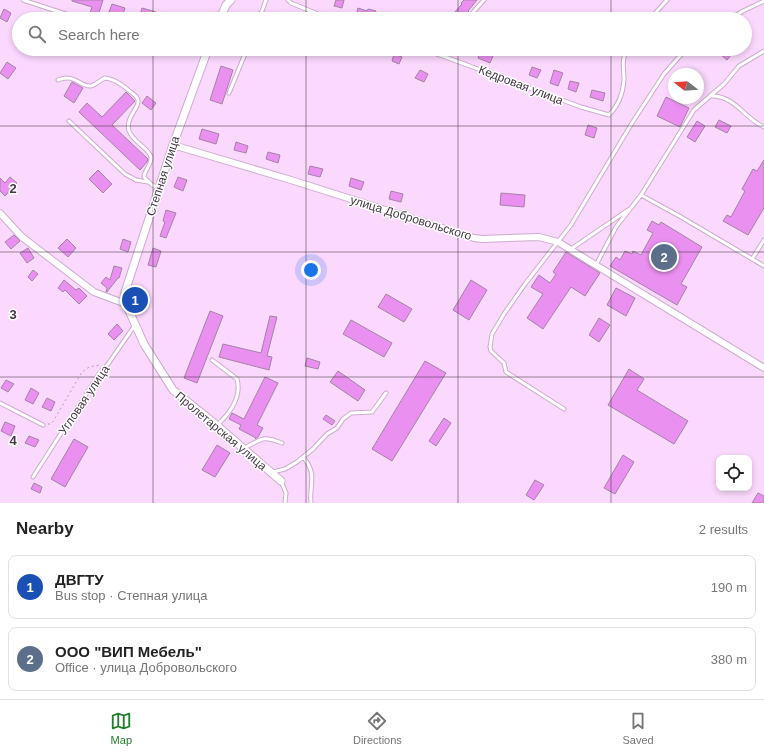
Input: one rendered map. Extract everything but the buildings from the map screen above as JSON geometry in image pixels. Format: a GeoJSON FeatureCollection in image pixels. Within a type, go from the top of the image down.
{"type":"FeatureCollection","features":[{"type":"Feature","properties":{"kind":"street"},"geometry":{"type":"LineString","coordinates":[[223,12],[228,2]]}},
{"type":"Feature","properties":{"kind":"street","name":"Степная улица"},"geometry":{"type":"LineString","coordinates":[[126,304],[126,292],[159,188],[205,56]]}},
{"type":"Feature","properties":{"kind":"street","name":"улица Добровольского"},"geometry":{"type":"LineString","coordinates":[[173,145],[291,180],[474,238],[539,237],[558,242],[764,368]]}},
{"type":"Feature","properties":{"kind":"street"},"geometry":{"type":"LineString","coordinates":[[0,213],[22,237],[94,292],[126,304]]}},
{"type":"Feature","properties":{"kind":"street","name":"Пролетарская улица"},"geometry":{"type":"LineString","coordinates":[[126,304],[144,344],[173,390],[281,481]]}},
{"type":"Feature","properties":{"kind":"lane"},"geometry":{"type":"LineString","coordinates":[[23,0],[60,12]]}},
{"type":"Feature","properties":{"kind":"lane"},"geometry":{"type":"LineString","coordinates":[[262,12],[266,0]]}},
{"type":"Feature","properties":{"kind":"lane"},"geometry":{"type":"LineString","coordinates":[[288,0],[291,3],[312,12]]}},
{"type":"Feature","properties":{"kind":"lane"},"geometry":{"type":"LineString","coordinates":[[473,12],[484,0]]}},
{"type":"Feature","properties":{"kind":"lane"},"geometry":{"type":"LineString","coordinates":[[656,12],[667,0]]}},
{"type":"Feature","properties":{"kind":"lane"},"geometry":{"type":"LineString","coordinates":[[741,12],[764,1]]}},
{"type":"Feature","properties":{"kind":"lane"},"geometry":{"type":"LineString","coordinates":[[596,264],[616,227],[641,196],[694,110],[724,84],[738,66],[764,51]]}},
{"type":"Feature","properties":{"kind":"lane"},"geometry":{"type":"LineString","coordinates":[[229,92],[244,56]]}},
{"type":"Feature","properties":{"kind":"lane","name":"Кедровая улица"},"geometry":{"type":"LineString","coordinates":[[445,56],[581,107],[609,114],[615,108],[622,95],[624,80],[623,66],[625,56]]}},
{"type":"Feature","properties":{"kind":"lane"},"geometry":{"type":"LineString","coordinates":[[564,409],[506,372],[504,363],[491,351],[490,347],[492,334],[525,284],[571,225],[632,123],[664,74],[680,56]]}},
{"type":"Feature","properties":{"kind":"lane"},"geometry":{"type":"LineString","coordinates":[[58,80],[65,77],[89,86],[94,85],[105,78],[112,79],[120,83],[138,99],[138,104],[130,117],[128,125],[130,132],[136,141],[149,153],[151,157],[151,161],[144,174],[144,178],[159,188]]}},
{"type":"Feature","properties":{"kind":"lane"},"geometry":{"type":"LineString","coordinates":[[711,96],[719,96],[730,100],[758,124],[764,127]]}},
{"type":"Feature","properties":{"kind":"lane"},"geometry":{"type":"LineString","coordinates":[[69,121],[125,174],[136,180],[148,182]]}},
{"type":"Feature","properties":{"kind":"lane"},"geometry":{"type":"LineString","coordinates":[[641,196],[681,217],[764,266]]}},
{"type":"Feature","properties":{"kind":"lane"},"geometry":{"type":"LineString","coordinates":[[570,249],[632,207]]}},
{"type":"Feature","properties":{"kind":"lane"},"geometry":{"type":"LineString","coordinates":[[752,259],[764,240]]}},
{"type":"Feature","properties":{"kind":"lane","name":"Угловая улица"},"geometry":{"type":"LineString","coordinates":[[33,477],[99,374],[108,364],[136,324]]}},
{"type":"Feature","properties":{"kind":"lane"},"geometry":{"type":"LineString","coordinates":[[212,360],[237,379],[238,384],[238,390],[234,402],[226,416],[217,426]]}},
{"type":"Feature","properties":{"kind":"lane"},"geometry":{"type":"LineString","coordinates":[[271,472],[285,469],[304,457],[327,434],[337,428],[343,419],[351,413],[372,412],[386,392]]}},
{"type":"Feature","properties":{"kind":"lane","name":"Угловая улица"},"geometry":{"type":"LineString","coordinates":[[0,403],[43,425]]}},
{"type":"Feature","properties":{"kind":"lane"},"geometry":{"type":"LineString","coordinates":[[243,449],[264,438],[269,438],[282,443]]}},
{"type":"Feature","properties":{"kind":"lane"},"geometry":{"type":"LineString","coordinates":[[304,457],[309,463],[312,472],[311,503]]}},
{"type":"Feature","properties":{"kind":"lane"},"geometry":{"type":"LineString","coordinates":[[281,481],[286,493],[285,503]]}},
{"type":"Feature","properties":{"kind":"path"},"geometry":{"type":"LineString","coordinates":[[43,425],[51,424],[54,420],[85,369],[108,364]]}},
{"type":"Feature","properties":{"kind":"place","name":"ООО \"ВИП Мебель\""},"geometry":{"type":"Point","coordinates":[664,257]}},
{"type":"Feature","properties":{"kind":"place","name":"ДВГТУ"},"geometry":{"type":"Point","coordinates":[135,300]}}]}
